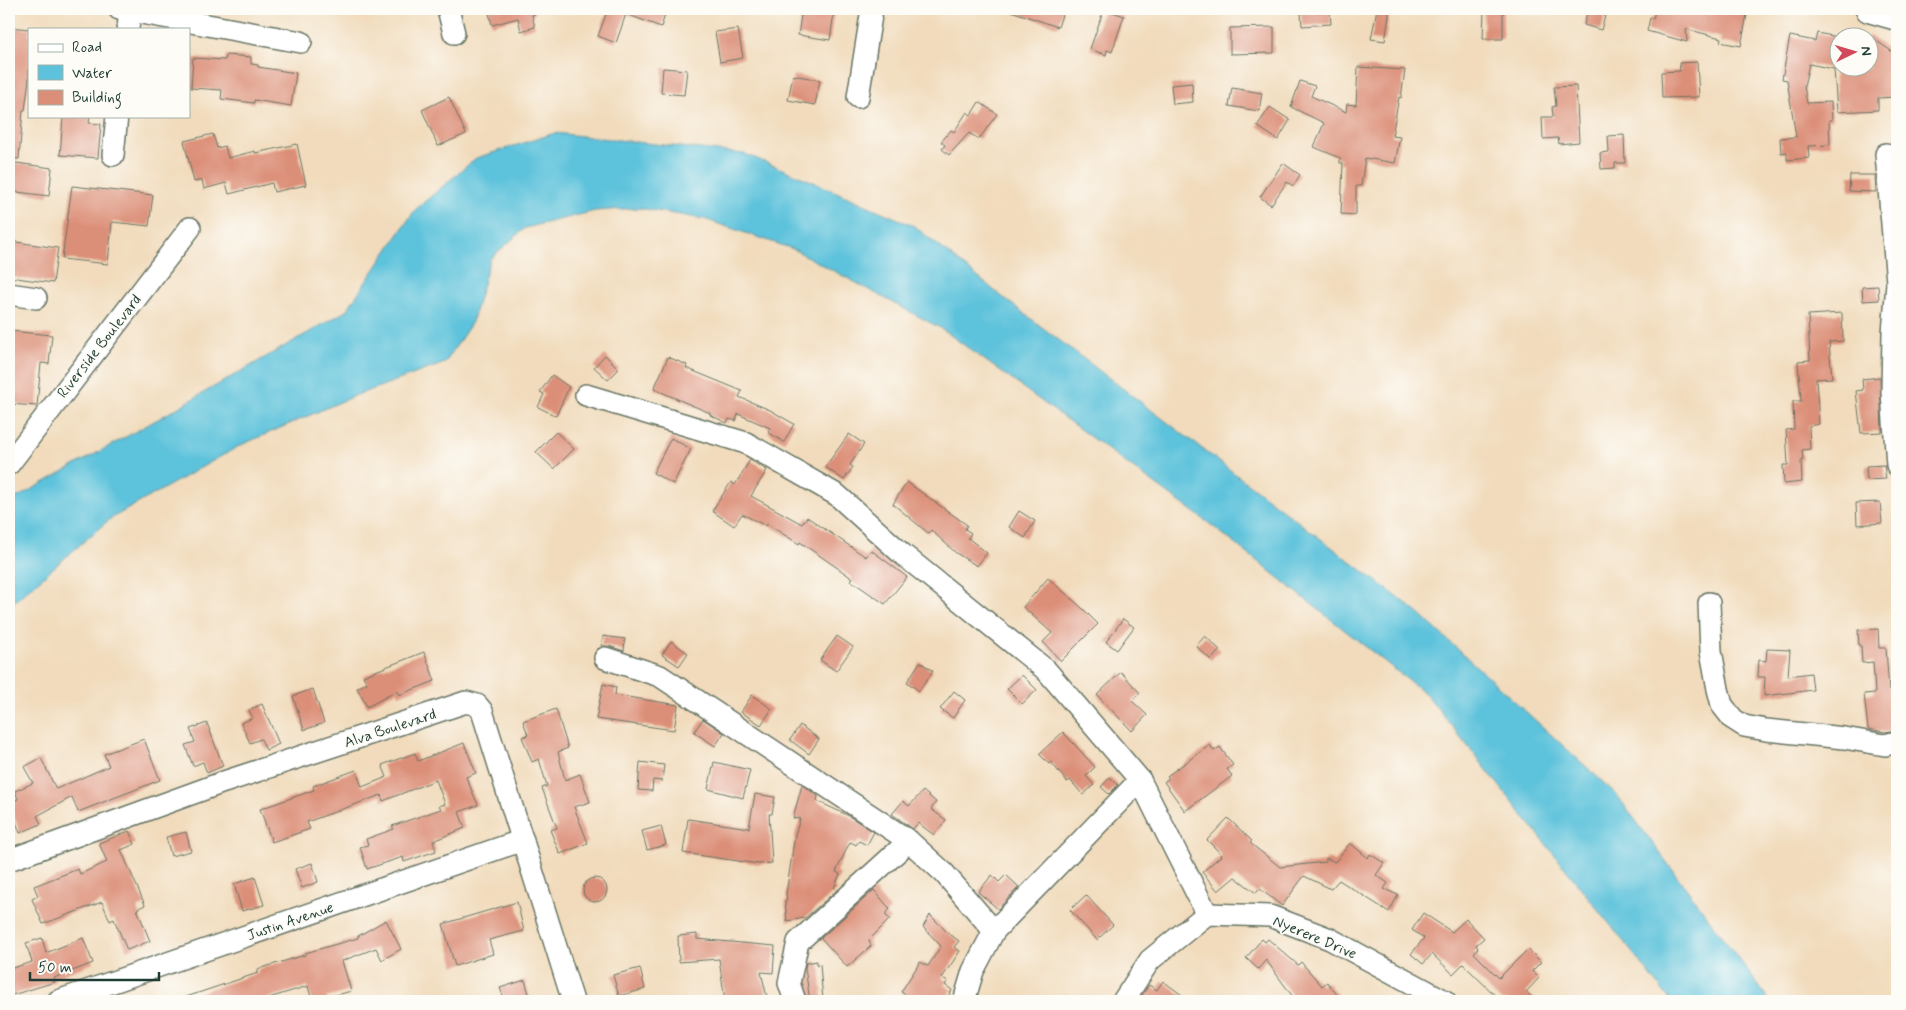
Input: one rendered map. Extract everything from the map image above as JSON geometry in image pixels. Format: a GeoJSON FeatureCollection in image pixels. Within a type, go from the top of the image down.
{"type":"FeatureCollection","features":[{"type":"Feature","properties":{"kind":"street"},"geometry":{"type":"LineString","coordinates":[[448,9],[454,32]]}},
{"type":"Feature","properties":{"kind":"street"},"geometry":{"type":"LineString","coordinates":[[858,97],[872,9]]}},
{"type":"Feature","properties":{"kind":"street"},"geometry":{"type":"LineString","coordinates":[[1869,9],[1897,17]]}},
{"type":"Feature","properties":{"kind":"street"},"geometry":{"type":"LineString","coordinates":[[126,16],[301,42]]}},
{"type":"Feature","properties":{"kind":"street"},"geometry":{"type":"LineString","coordinates":[[112,155],[117,118]]}},
{"type":"Feature","properties":{"kind":"street"},"geometry":{"type":"LineString","coordinates":[[1886,154],[1897,282],[1894,334],[1897,465]]}},
{"type":"Feature","properties":{"kind":"street","name":"Riverside Boulevard"},"geometry":{"type":"LineString","coordinates":[[9,464],[190,228]]}},
{"type":"Feature","properties":{"kind":"street"},"geometry":{"type":"LineString","coordinates":[[9,294],[36,298]]}},
{"type":"Feature","properties":{"kind":"street"},"geometry":{"type":"LineString","coordinates":[[586,395],[746,443],[837,495],[901,553],[1046,670],[1140,780],[1207,914],[1150,960],[1123,1001]]}},
{"type":"Feature","properties":{"kind":"street"},"geometry":{"type":"LineString","coordinates":[[9,433],[30,436]]}},
{"type":"Feature","properties":{"kind":"street"},"geometry":{"type":"LineString","coordinates":[[1709,603],[1711,651],[1718,689],[1722,705],[1733,720],[1744,726],[1766,730],[1844,738],[1885,745],[1897,742]]}},
{"type":"Feature","properties":{"kind":"street"},"geometry":{"type":"LineString","coordinates":[[605,658],[660,676],[909,841],[944,873],[994,932]]}},
{"type":"Feature","properties":{"kind":"street","name":"Alva Boulevard"},"geometry":{"type":"LineString","coordinates":[[9,860],[224,782],[466,702],[477,705],[482,711],[573,1001]]}},
{"type":"Feature","properties":{"kind":"street"},"geometry":{"type":"LineString","coordinates":[[964,1001],[973,971],[994,932],[1140,780]]}},
{"type":"Feature","properties":{"kind":"street","name":"Justin Avenue"},"geometry":{"type":"LineString","coordinates":[[58,1001],[523,840]]}},
{"type":"Feature","properties":{"kind":"street"},"geometry":{"type":"LineString","coordinates":[[795,1001],[789,983],[798,942],[909,841]]}},
{"type":"Feature","properties":{"kind":"street","name":"Nyerere Drive"},"geometry":{"type":"LineString","coordinates":[[1207,914],[1270,916],[1330,939],[1445,1001]]}},
{"type":"Feature","properties":{"kind":"water"},"geometry":{"type":"Polygon","coordinates":[[[555,133],[745,154],[914,226],[1005,299],[1417,612],[1616,794],[1770,1001],[1671,1001],[1427,695],[1210,524],[942,329],[793,249],[704,219],[639,208],[595,211],[525,228],[490,259],[472,322],[445,363],[354,396],[241,445],[110,519],[9,606],[9,502],[346,311],[415,210],[476,158],[555,133]]]}},
{"type":"Feature","properties":{"kind":"building"},"geometry":{"type":"Polygon","coordinates":[[[488,9],[535,9],[535,14],[532,15],[535,27],[521,31],[518,18],[492,25],[488,9]]]}},
{"type":"Feature","properties":{"kind":"building"},"geometry":{"type":"Polygon","coordinates":[[[608,9],[657,9],[666,12],[661,27],[626,14],[616,43],[598,36],[608,9]]]}},
{"type":"Feature","properties":{"kind":"building"},"geometry":{"type":"Polygon","coordinates":[[[802,9],[834,13],[830,40],[798,35],[802,9]]]}},
{"type":"Feature","properties":{"kind":"building"},"geometry":{"type":"Polygon","coordinates":[[[1011,9],[1064,9],[1058,27],[1011,11],[1011,9]]]}},
{"type":"Feature","properties":{"kind":"building"},"geometry":{"type":"Polygon","coordinates":[[[1104,9],[1124,16],[1112,52],[1107,50],[1106,55],[1090,49],[1104,9]]]}},
{"type":"Feature","properties":{"kind":"building"},"geometry":{"type":"Polygon","coordinates":[[[1377,9],[1390,9],[1385,41],[1371,39],[1377,9]]]}},
{"type":"Feature","properties":{"kind":"building"},"geometry":{"type":"Polygon","coordinates":[[[1588,9],[1607,9],[1601,30],[1584,25],[1588,9]]]}},
{"type":"Feature","properties":{"kind":"building"},"geometry":{"type":"Polygon","coordinates":[[[1656,9],[1748,9],[1741,46],[1720,42],[1721,38],[1686,29],[1687,42],[1647,31],[1650,18],[1653,18],[1656,9]]]}},
{"type":"Feature","properties":{"kind":"building"},"geometry":{"type":"Polygon","coordinates":[[[1484,10],[1503,10],[1503,39],[1483,39],[1484,10]]]}},
{"type":"Feature","properties":{"kind":"building"},"geometry":{"type":"Polygon","coordinates":[[[1330,11],[1331,24],[1302,26],[1301,13],[1330,11]]]}},
{"type":"Feature","properties":{"kind":"building"},"geometry":{"type":"Polygon","coordinates":[[[9,27],[28,29],[28,87],[25,110],[23,110],[19,159],[9,159],[9,27]]]}},
{"type":"Feature","properties":{"kind":"building"},"geometry":{"type":"Polygon","coordinates":[[[1274,27],[1274,53],[1230,54],[1230,28],[1274,27]]]}},
{"type":"Feature","properties":{"kind":"building"},"geometry":{"type":"Polygon","coordinates":[[[738,29],[743,58],[720,62],[715,32],[738,29]]]}},
{"type":"Feature","properties":{"kind":"building"},"geometry":{"type":"Polygon","coordinates":[[[1817,33],[1828,35],[1828,68],[1809,64],[1804,86],[1807,103],[1831,102],[1832,120],[1829,120],[1830,145],[1808,146],[1809,158],[1787,160],[1787,152],[1781,153],[1780,138],[1796,137],[1787,80],[1782,79],[1790,36],[1815,41],[1817,33]]]}},
{"type":"Feature","properties":{"kind":"building"},"geometry":{"type":"Polygon","coordinates":[[[1878,42],[1897,55],[1897,97],[1878,98],[1878,110],[1837,112],[1835,78],[1878,78],[1878,42]]]}},
{"type":"Feature","properties":{"kind":"building"},"geometry":{"type":"Polygon","coordinates":[[[226,55],[251,57],[251,64],[258,65],[258,67],[296,73],[291,106],[254,100],[254,103],[221,99],[222,90],[191,88],[193,58],[225,60],[226,55]]]}},
{"type":"Feature","properties":{"kind":"building"},"geometry":{"type":"Polygon","coordinates":[[[1697,62],[1699,97],[1662,98],[1661,72],[1680,71],[1679,63],[1697,62]]]}},
{"type":"Feature","properties":{"kind":"building"},"geometry":{"type":"Polygon","coordinates":[[[1358,67],[1405,70],[1392,136],[1400,137],[1395,163],[1365,158],[1361,186],[1356,186],[1356,215],[1341,214],[1343,163],[1340,163],[1340,158],[1314,147],[1324,123],[1291,107],[1300,81],[1315,86],[1311,96],[1346,112],[1347,104],[1356,105],[1358,67]]]}},
{"type":"Feature","properties":{"kind":"building"},"geometry":{"type":"Polygon","coordinates":[[[663,68],[687,70],[684,95],[661,93],[663,68]]]}},
{"type":"Feature","properties":{"kind":"building"},"geometry":{"type":"Polygon","coordinates":[[[793,75],[820,80],[815,105],[788,100],[793,75]]]}},
{"type":"Feature","properties":{"kind":"building"},"geometry":{"type":"Polygon","coordinates":[[[1192,83],[1193,102],[1173,104],[1171,85],[1192,83]]]}},
{"type":"Feature","properties":{"kind":"building"},"geometry":{"type":"Polygon","coordinates":[[[1576,86],[1579,142],[1559,144],[1558,138],[1543,139],[1542,117],[1553,117],[1552,107],[1556,106],[1554,87],[1576,86]]]}},
{"type":"Feature","properties":{"kind":"building"},"geometry":{"type":"Polygon","coordinates":[[[1232,88],[1262,93],[1259,111],[1229,106],[1232,88]]]}},
{"type":"Feature","properties":{"kind":"building"},"geometry":{"type":"Polygon","coordinates":[[[449,97],[466,134],[438,146],[422,110],[449,97]]]}},
{"type":"Feature","properties":{"kind":"building"},"geometry":{"type":"Polygon","coordinates":[[[979,102],[997,114],[979,139],[969,133],[949,155],[942,149],[945,145],[941,142],[951,130],[954,132],[967,112],[971,115],[979,102]]]}},
{"type":"Feature","properties":{"kind":"building"},"geometry":{"type":"Polygon","coordinates":[[[1270,107],[1290,120],[1278,140],[1257,126],[1270,107]]]}},
{"type":"Feature","properties":{"kind":"building"},"geometry":{"type":"Polygon","coordinates":[[[63,118],[90,118],[89,123],[101,124],[98,158],[60,155],[63,118]]]}},
{"type":"Feature","properties":{"kind":"building"},"geometry":{"type":"Polygon","coordinates":[[[213,134],[217,148],[225,146],[228,158],[297,144],[306,185],[274,192],[272,183],[229,194],[226,183],[204,189],[202,180],[194,182],[184,141],[213,134]]]}},
{"type":"Feature","properties":{"kind":"building"},"geometry":{"type":"Polygon","coordinates":[[[1624,135],[1625,163],[1615,163],[1615,168],[1601,169],[1600,153],[1609,152],[1608,136],[1624,135]]]}},
{"type":"Feature","properties":{"kind":"building"},"geometry":{"type":"Polygon","coordinates":[[[9,162],[52,168],[49,196],[9,191],[9,162]]]}},
{"type":"Feature","properties":{"kind":"building"},"geometry":{"type":"Polygon","coordinates":[[[1283,163],[1300,175],[1293,186],[1287,182],[1271,205],[1260,197],[1283,163]]]}},
{"type":"Feature","properties":{"kind":"building"},"geometry":{"type":"Polygon","coordinates":[[[1850,175],[1875,175],[1876,192],[1849,191],[1850,175]]]}},
{"type":"Feature","properties":{"kind":"building"},"geometry":{"type":"Polygon","coordinates":[[[72,186],[153,195],[149,226],[112,222],[108,264],[62,259],[72,186]]]}},
{"type":"Feature","properties":{"kind":"building"},"geometry":{"type":"Polygon","coordinates":[[[9,241],[58,248],[53,283],[9,277],[9,241]]]}},
{"type":"Feature","properties":{"kind":"building"},"geometry":{"type":"Polygon","coordinates":[[[1878,286],[1879,300],[1863,301],[1862,287],[1878,286]]]}},
{"type":"Feature","properties":{"kind":"building"},"geometry":{"type":"Polygon","coordinates":[[[1842,313],[1843,341],[1829,342],[1832,378],[1816,379],[1819,424],[1809,426],[1810,449],[1802,450],[1802,482],[1784,484],[1783,465],[1788,465],[1786,430],[1794,429],[1793,401],[1801,401],[1798,361],[1810,360],[1808,315],[1842,313]]]}},
{"type":"Feature","properties":{"kind":"building"},"geometry":{"type":"Polygon","coordinates":[[[9,331],[52,335],[49,364],[41,363],[37,406],[9,404],[9,331]]]}},
{"type":"Feature","properties":{"kind":"building"},"geometry":{"type":"Polygon","coordinates":[[[605,355],[619,369],[608,380],[594,367],[605,355]]]}},
{"type":"Feature","properties":{"kind":"building"},"geometry":{"type":"Polygon","coordinates":[[[668,357],[687,365],[686,368],[742,391],[739,397],[770,410],[794,424],[784,442],[768,432],[770,428],[738,414],[736,421],[729,419],[727,423],[710,415],[710,413],[654,389],[668,357]]]}},
{"type":"Feature","properties":{"kind":"building"},"geometry":{"type":"Polygon","coordinates":[[[552,375],[569,387],[556,416],[538,407],[544,394],[540,392],[552,375]]]}},
{"type":"Feature","properties":{"kind":"building"},"geometry":{"type":"Polygon","coordinates":[[[1880,377],[1882,432],[1861,433],[1856,391],[1863,390],[1862,379],[1880,377]]]}},
{"type":"Feature","properties":{"kind":"building"},"geometry":{"type":"Polygon","coordinates":[[[556,432],[574,449],[554,469],[536,452],[556,432]]]}},
{"type":"Feature","properties":{"kind":"building"},"geometry":{"type":"Polygon","coordinates":[[[849,434],[864,444],[850,465],[853,467],[844,480],[825,467],[849,434]]]}},
{"type":"Feature","properties":{"kind":"building"},"geometry":{"type":"Polygon","coordinates":[[[671,438],[691,449],[673,484],[653,473],[671,438]]]}},
{"type":"Feature","properties":{"kind":"building"},"geometry":{"type":"Polygon","coordinates":[[[750,460],[767,470],[751,496],[802,524],[807,517],[866,557],[871,550],[907,577],[885,604],[850,580],[852,578],[800,542],[799,544],[767,524],[766,526],[742,514],[734,526],[712,511],[731,482],[735,485],[750,460]]]}},
{"type":"Feature","properties":{"kind":"building"},"geometry":{"type":"Polygon","coordinates":[[[1884,465],[1886,479],[1867,480],[1866,466],[1884,465]]]}},
{"type":"Feature","properties":{"kind":"building"},"geometry":{"type":"Polygon","coordinates":[[[907,482],[967,525],[965,529],[971,533],[968,538],[987,553],[977,566],[956,553],[931,530],[928,533],[893,504],[907,482]]]}},
{"type":"Feature","properties":{"kind":"building"},"geometry":{"type":"Polygon","coordinates":[[[1880,502],[1882,523],[1857,525],[1856,503],[1880,502]]]}},
{"type":"Feature","properties":{"kind":"building"},"geometry":{"type":"Polygon","coordinates":[[[1019,511],[1035,521],[1025,538],[1009,527],[1019,511]]]}},
{"type":"Feature","properties":{"kind":"building"},"geometry":{"type":"Polygon","coordinates":[[[1048,578],[1098,624],[1061,661],[1043,642],[1052,633],[1023,607],[1048,578]]]}},
{"type":"Feature","properties":{"kind":"building"},"geometry":{"type":"Polygon","coordinates":[[[1123,619],[1134,627],[1117,650],[1106,642],[1123,619]]]}},
{"type":"Feature","properties":{"kind":"building"},"geometry":{"type":"Polygon","coordinates":[[[1878,629],[1879,648],[1886,648],[1889,691],[1897,690],[1897,730],[1885,732],[1868,729],[1864,694],[1875,693],[1873,662],[1862,663],[1861,646],[1859,646],[1858,630],[1878,629]]]}},
{"type":"Feature","properties":{"kind":"building"},"geometry":{"type":"Polygon","coordinates":[[[603,636],[625,639],[624,651],[609,646],[601,646],[603,636]]]}},
{"type":"Feature","properties":{"kind":"building"},"geometry":{"type":"Polygon","coordinates":[[[837,636],[853,647],[836,671],[820,660],[837,636]]]}},
{"type":"Feature","properties":{"kind":"building"},"geometry":{"type":"Polygon","coordinates":[[[1205,636],[1220,650],[1211,660],[1196,646],[1205,636]]]}},
{"type":"Feature","properties":{"kind":"building"},"geometry":{"type":"Polygon","coordinates":[[[671,641],[688,653],[679,666],[662,655],[671,641]]]}},
{"type":"Feature","properties":{"kind":"building"},"geometry":{"type":"Polygon","coordinates":[[[1767,649],[1790,650],[1788,676],[1811,673],[1813,690],[1764,696],[1765,677],[1758,677],[1759,660],[1766,661],[1767,649]]]}},
{"type":"Feature","properties":{"kind":"building"},"geometry":{"type":"Polygon","coordinates":[[[424,652],[435,681],[399,695],[397,691],[367,707],[357,688],[367,683],[363,676],[424,652]]]}},
{"type":"Feature","properties":{"kind":"building"},"geometry":{"type":"Polygon","coordinates":[[[920,662],[933,671],[919,691],[907,682],[920,662]]]}},
{"type":"Feature","properties":{"kind":"building"},"geometry":{"type":"Polygon","coordinates":[[[1121,672],[1140,693],[1132,701],[1147,715],[1132,731],[1097,695],[1121,672]]]}},
{"type":"Feature","properties":{"kind":"building"},"geometry":{"type":"Polygon","coordinates":[[[1022,675],[1037,690],[1022,704],[1007,689],[1022,675]]]}},
{"type":"Feature","properties":{"kind":"building"},"geometry":{"type":"Polygon","coordinates":[[[603,684],[616,687],[615,695],[678,705],[674,730],[596,719],[603,684]]]}},
{"type":"Feature","properties":{"kind":"building"},"geometry":{"type":"Polygon","coordinates":[[[313,689],[324,723],[304,730],[293,696],[313,689]]]}},
{"type":"Feature","properties":{"kind":"building"},"geometry":{"type":"Polygon","coordinates":[[[954,691],[965,700],[953,718],[940,709],[954,691]]]}},
{"type":"Feature","properties":{"kind":"building"},"geometry":{"type":"Polygon","coordinates":[[[752,695],[772,709],[761,725],[741,712],[752,695]]]}},
{"type":"Feature","properties":{"kind":"building"},"geometry":{"type":"Polygon","coordinates":[[[262,704],[279,744],[266,750],[261,739],[250,743],[241,723],[253,718],[249,710],[262,704]]]}},
{"type":"Feature","properties":{"kind":"building"},"geometry":{"type":"Polygon","coordinates":[[[556,709],[568,748],[558,752],[565,780],[580,774],[590,802],[574,807],[588,843],[560,854],[550,830],[557,828],[542,788],[547,786],[539,759],[532,762],[522,737],[528,735],[523,721],[556,709]]]}},
{"type":"Feature","properties":{"kind":"building"},"geometry":{"type":"Polygon","coordinates":[[[703,719],[724,733],[715,746],[694,732],[703,719]]]}},
{"type":"Feature","properties":{"kind":"building"},"geometry":{"type":"Polygon","coordinates":[[[207,723],[223,766],[207,773],[203,762],[193,766],[185,745],[195,742],[190,729],[207,723]]]}},
{"type":"Feature","properties":{"kind":"building"},"geometry":{"type":"Polygon","coordinates":[[[800,725],[819,739],[809,754],[790,740],[800,725]]]}},
{"type":"Feature","properties":{"kind":"building"},"geometry":{"type":"Polygon","coordinates":[[[1063,732],[1095,767],[1086,776],[1094,785],[1083,795],[1070,780],[1067,782],[1051,762],[1049,764],[1039,754],[1063,732]]]}},
{"type":"Feature","properties":{"kind":"building"},"geometry":{"type":"Polygon","coordinates":[[[144,739],[160,780],[78,812],[72,797],[37,816],[41,824],[20,833],[9,803],[18,799],[15,791],[33,783],[24,767],[41,758],[56,789],[109,766],[104,754],[144,739]]]}},
{"type":"Feature","properties":{"kind":"building"},"geometry":{"type":"Polygon","coordinates":[[[464,743],[476,773],[466,777],[478,805],[459,812],[465,828],[433,841],[436,851],[404,862],[403,857],[367,869],[360,847],[368,845],[366,839],[394,829],[392,826],[441,809],[439,806],[445,804],[436,780],[383,801],[381,795],[307,822],[310,829],[272,842],[260,809],[314,790],[313,786],[356,770],[362,787],[387,777],[382,765],[415,753],[418,761],[464,743]]]}},
{"type":"Feature","properties":{"kind":"building"},"geometry":{"type":"Polygon","coordinates":[[[1210,745],[1214,751],[1220,747],[1233,765],[1227,769],[1232,776],[1185,811],[1164,782],[1169,778],[1167,776],[1210,745]]]}},
{"type":"Feature","properties":{"kind":"building"},"geometry":{"type":"Polygon","coordinates":[[[640,762],[664,765],[662,781],[653,780],[652,791],[638,790],[640,762]]]}},
{"type":"Feature","properties":{"kind":"building"},"geometry":{"type":"Polygon","coordinates":[[[714,762],[750,770],[743,798],[708,789],[714,762]]]}},
{"type":"Feature","properties":{"kind":"building"},"geometry":{"type":"Polygon","coordinates":[[[1110,777],[1118,785],[1109,794],[1101,787],[1110,777]]]}},
{"type":"Feature","properties":{"kind":"building"},"geometry":{"type":"Polygon","coordinates":[[[802,785],[818,796],[817,801],[847,815],[874,832],[867,845],[859,841],[856,845],[851,842],[848,846],[836,872],[840,874],[834,888],[837,890],[805,918],[787,921],[785,901],[787,901],[786,894],[795,835],[800,819],[793,818],[802,785]]]}},
{"type":"Feature","properties":{"kind":"building"},"geometry":{"type":"Polygon","coordinates":[[[923,791],[936,802],[931,809],[946,820],[934,835],[918,823],[913,829],[892,814],[903,801],[909,806],[923,791]]]}},
{"type":"Feature","properties":{"kind":"building"},"geometry":{"type":"Polygon","coordinates":[[[755,794],[775,797],[772,814],[769,814],[772,863],[759,864],[683,853],[688,819],[749,828],[755,794]]]}},
{"type":"Feature","properties":{"kind":"building"},"geometry":{"type":"Polygon","coordinates":[[[1228,818],[1252,841],[1250,843],[1280,867],[1326,862],[1326,858],[1335,862],[1350,843],[1368,858],[1370,854],[1384,863],[1376,875],[1388,883],[1384,889],[1398,895],[1389,912],[1339,880],[1331,889],[1304,876],[1282,906],[1260,889],[1256,893],[1235,877],[1218,891],[1202,872],[1222,855],[1207,840],[1228,818]]]}},
{"type":"Feature","properties":{"kind":"building"},"geometry":{"type":"Polygon","coordinates":[[[661,826],[666,845],[647,850],[642,831],[661,826]]]}},
{"type":"Feature","properties":{"kind":"building"},"geometry":{"type":"Polygon","coordinates":[[[129,831],[135,844],[121,850],[145,905],[137,909],[150,941],[127,950],[114,919],[110,921],[102,902],[43,924],[32,899],[38,896],[34,886],[78,869],[80,874],[107,862],[99,843],[129,831]]]}},
{"type":"Feature","properties":{"kind":"building"},"geometry":{"type":"Polygon","coordinates":[[[186,832],[191,851],[171,856],[166,837],[186,832]]]}},
{"type":"Feature","properties":{"kind":"building"},"geometry":{"type":"Polygon","coordinates":[[[312,863],[318,882],[302,888],[295,869],[312,863]]]}},
{"type":"Feature","properties":{"kind":"building"},"geometry":{"type":"Polygon","coordinates":[[[992,875],[999,882],[1006,875],[1019,887],[998,909],[978,892],[992,875]]]}},
{"type":"Feature","properties":{"kind":"building"},"geometry":{"type":"Polygon","coordinates":[[[255,877],[264,905],[242,911],[234,884],[255,877]]]}},
{"type":"Feature","properties":{"kind":"building"},"geometry":{"type":"Polygon","coordinates":[[[595,878],[604,881],[607,890],[604,899],[595,902],[586,899],[583,890],[586,881],[595,878]]]}},
{"type":"Feature","properties":{"kind":"building"},"geometry":{"type":"Polygon","coordinates":[[[874,890],[890,909],[885,915],[890,919],[869,940],[871,946],[847,967],[821,938],[874,890]]]}},
{"type":"Feature","properties":{"kind":"building"},"geometry":{"type":"Polygon","coordinates":[[[1086,895],[1113,925],[1097,940],[1070,910],[1086,895]]]}},
{"type":"Feature","properties":{"kind":"building"},"geometry":{"type":"Polygon","coordinates":[[[517,902],[524,931],[489,940],[493,954],[455,966],[443,924],[517,902]]]}},
{"type":"Feature","properties":{"kind":"building"},"geometry":{"type":"Polygon","coordinates":[[[1423,913],[1452,932],[1466,919],[1484,938],[1476,945],[1478,948],[1474,953],[1499,978],[1528,949],[1541,962],[1532,971],[1539,978],[1526,992],[1537,1001],[1501,1001],[1463,964],[1453,974],[1432,954],[1423,964],[1411,954],[1424,938],[1412,930],[1423,913]]]}},
{"type":"Feature","properties":{"kind":"building"},"geometry":{"type":"Polygon","coordinates":[[[930,915],[959,941],[954,947],[960,951],[942,978],[948,981],[945,985],[952,990],[945,1001],[916,1001],[901,992],[920,962],[928,966],[941,946],[923,927],[930,915]]]}},
{"type":"Feature","properties":{"kind":"building"},"geometry":{"type":"Polygon","coordinates":[[[386,920],[401,949],[382,960],[376,948],[342,961],[351,991],[326,998],[327,1001],[312,1001],[308,986],[259,1001],[181,1001],[180,999],[258,973],[258,969],[358,938],[358,936],[386,920]]]}},
{"type":"Feature","properties":{"kind":"building"},"geometry":{"type":"Polygon","coordinates":[[[697,934],[697,939],[775,946],[773,973],[761,972],[767,997],[745,1001],[725,1001],[719,959],[679,962],[678,936],[697,934]]]}},
{"type":"Feature","properties":{"kind":"building"},"geometry":{"type":"Polygon","coordinates":[[[42,938],[46,953],[83,938],[93,963],[54,978],[55,982],[9,996],[9,969],[32,962],[26,943],[42,938]]]}},
{"type":"Feature","properties":{"kind":"building"},"geometry":{"type":"Polygon","coordinates":[[[1262,939],[1265,942],[1268,939],[1298,965],[1301,962],[1322,986],[1327,982],[1342,1001],[1296,1001],[1266,960],[1258,969],[1246,958],[1262,939]]]}},
{"type":"Feature","properties":{"kind":"building"},"geometry":{"type":"Polygon","coordinates":[[[817,961],[817,965],[820,964],[823,1001],[810,1001],[805,968],[806,963],[817,961]]]}},
{"type":"Feature","properties":{"kind":"building"},"geometry":{"type":"Polygon","coordinates":[[[640,968],[645,989],[619,996],[613,975],[640,968]]]}},
{"type":"Feature","properties":{"kind":"building"},"geometry":{"type":"Polygon","coordinates":[[[525,980],[531,1001],[505,1001],[500,988],[525,980]]]}},
{"type":"Feature","properties":{"kind":"building"},"geometry":{"type":"Polygon","coordinates":[[[1163,981],[1190,1001],[1138,1001],[1149,985],[1157,990],[1163,981]]]}}]}
